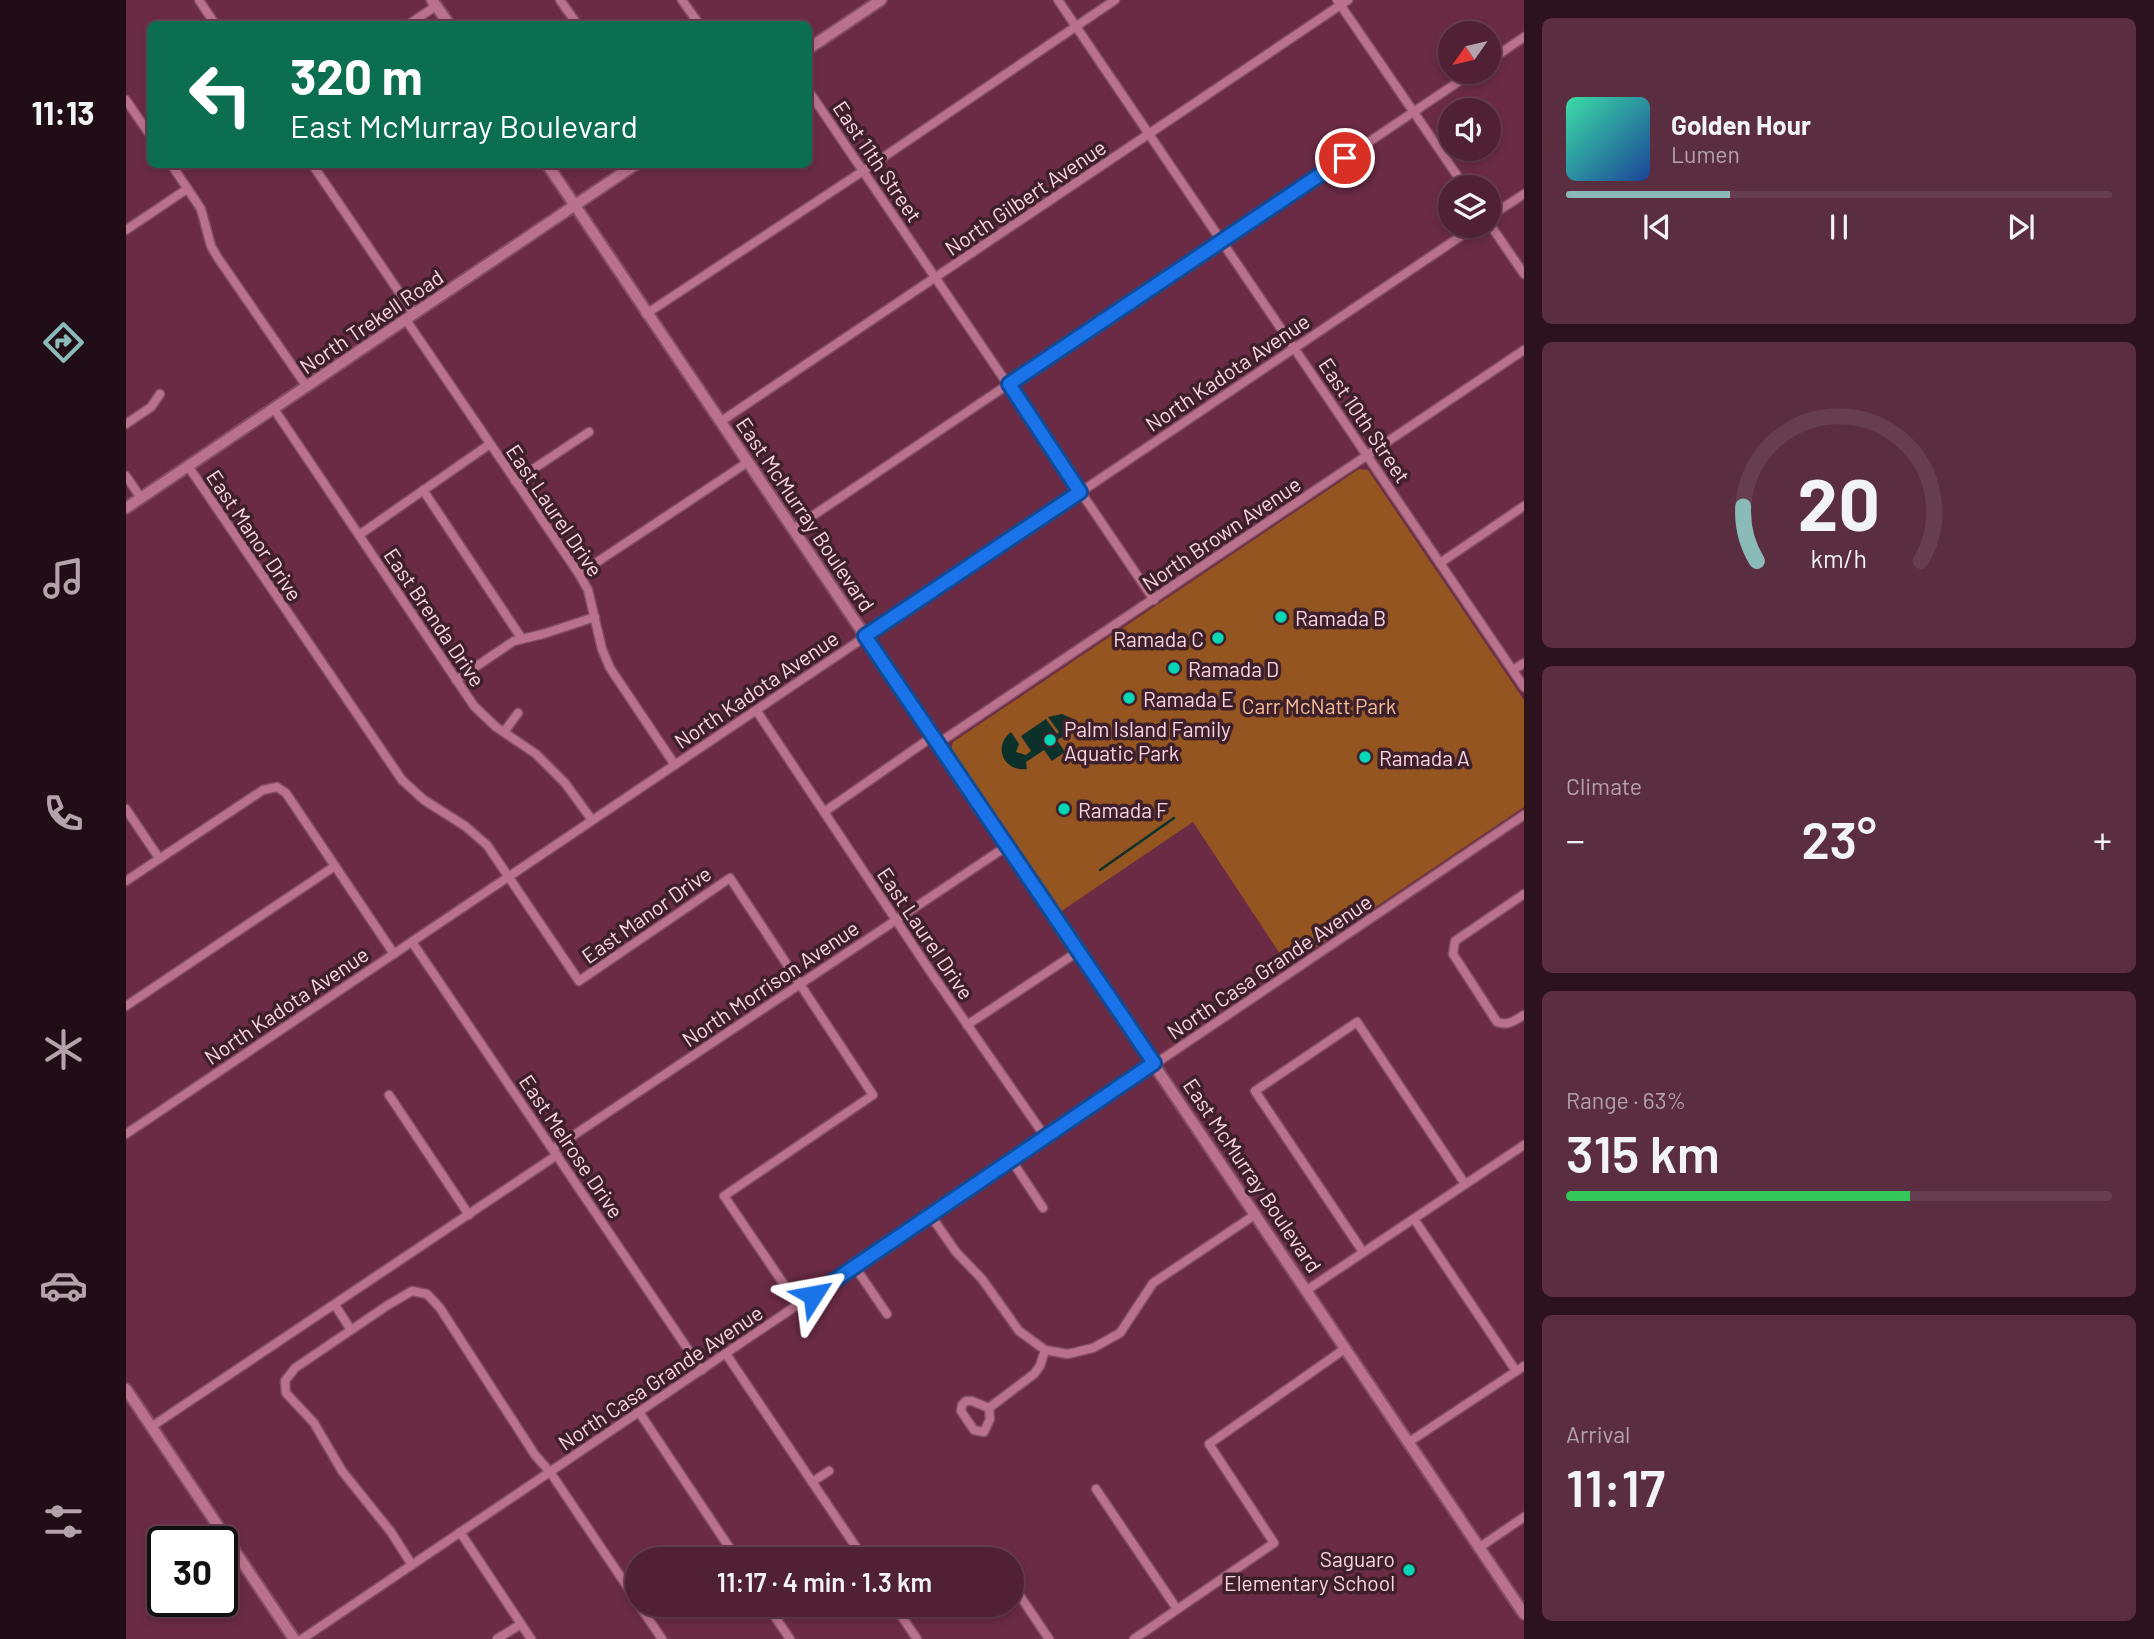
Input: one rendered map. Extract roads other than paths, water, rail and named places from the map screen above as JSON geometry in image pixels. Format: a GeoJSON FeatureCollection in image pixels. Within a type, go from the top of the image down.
{"type":"FeatureCollection","features":[{"type":"Feature","properties":{"kind":"street"},"geometry":{"type":"LineString","coordinates":[[199,0],[213,21]]}},
{"type":"Feature","properties":{"kind":"street"},"geometry":{"type":"LineString","coordinates":[[560,0],[575,21]]}},
{"type":"Feature","properties":{"kind":"street"},"geometry":{"type":"LineString","coordinates":[[682,0],[697,21]]}},
{"type":"Feature","properties":{"kind":"street"},"geometry":{"type":"LineString","coordinates":[[812,46],[881,0]]}},
{"type":"Feature","properties":{"kind":"street","name":"East 10th Street"},"geometry":{"type":"LineString","coordinates":[[1058,0],[1524,687]]}},
{"type":"Feature","properties":{"kind":"street"},"geometry":{"type":"LineString","coordinates":[[646,314],[1115,0]]}},
{"type":"Feature","properties":{"kind":"street"},"geometry":{"type":"LineString","coordinates":[[1342,2],[1457,175]]}},
{"type":"Feature","properties":{"kind":"street","name":"North Gilbert Avenue"},"geometry":{"type":"LineString","coordinates":[[720,422],[1150,135],[1342,2]]}},
{"type":"Feature","properties":{"kind":"street"},"geometry":{"type":"LineString","coordinates":[[413,21],[434,3],[447,21]]}},
{"type":"Feature","properties":{"kind":"street"},"geometry":{"type":"LineString","coordinates":[[1502,52],[1524,37]]}},
{"type":"Feature","properties":{"kind":"street"},"geometry":{"type":"LineString","coordinates":[[793,529],[1455,84]]}},
{"type":"Feature","properties":{"kind":"street","name":"East 11th Street"},"geometry":{"type":"LineString","coordinates":[[812,96],[1154,600]]}},
{"type":"Feature","properties":{"kind":"street"},"geometry":{"type":"LineString","coordinates":[[126,100],[130,112],[147,132]]}},
{"type":"Feature","properties":{"kind":"street"},"geometry":{"type":"LineString","coordinates":[[174,168],[201,208],[211,246],[218,258],[307,387]]}},
{"type":"Feature","properties":{"kind":"street","name":"East Laurel Drive"},"geometry":{"type":"LineString","coordinates":[[315,168],[490,444],[579,574],[588,590],[602,649],[610,668],[675,765]]}},
{"type":"Feature","properties":{"kind":"street","name":"East McMurray Boulevard"},"geometry":{"type":"LineString","coordinates":[[550,168],[1524,1614]]}},
{"type":"Feature","properties":{"kind":"street","name":"North Trekell Road"},"geometry":{"type":"LineString","coordinates":[[126,508],[630,168]]}},
{"type":"Feature","properties":{"kind":"street"},"geometry":{"type":"LineString","coordinates":[[126,230],[187,188]]}},
{"type":"Feature","properties":{"kind":"street"},"geometry":{"type":"LineString","coordinates":[[1501,209],[1524,194]]}},
{"type":"Feature","properties":{"kind":"street","name":"North Kadota Avenue"},"geometry":{"type":"LineString","coordinates":[[126,1134],[1458,238]]}},
{"type":"Feature","properties":{"kind":"street"},"geometry":{"type":"LineString","coordinates":[[1499,238],[1524,274]]}},
{"type":"Feature","properties":{"kind":"street","name":"North Brown Avenue"},"geometry":{"type":"LineString","coordinates":[[824,812],[1154,600],[1524,350]]}},
{"type":"Feature","properties":{"kind":"street"},"geometry":{"type":"LineString","coordinates":[[126,424],[151,407],[160,394]]}},
{"type":"Feature","properties":{"kind":"street","name":"East Brenda Drive"},"geometry":{"type":"LineString","coordinates":[[274,409],[474,706],[503,732],[536,754],[565,783],[593,820]]}},
{"type":"Feature","properties":{"kind":"street"},"geometry":{"type":"LineString","coordinates":[[515,481],[589,432]]}},
{"type":"Feature","properties":{"kind":"street"},"geometry":{"type":"LineString","coordinates":[[359,535],[490,444]]}},
{"type":"Feature","properties":{"kind":"street"},"geometry":{"type":"LineString","coordinates":[[579,574],[748,462]]}},
{"type":"Feature","properties":{"kind":"street","name":"East Manor Drive"},"geometry":{"type":"LineString","coordinates":[[188,466],[402,780],[424,800],[465,826],[487,845],[579,981],[730,878],[873,1095],[724,1196],[798,1306]]}},
{"type":"Feature","properties":{"kind":"street"},"geometry":{"type":"LineString","coordinates":[[126,475],[141,498]]}},
{"type":"Feature","properties":{"kind":"street"},"geometry":{"type":"LineString","coordinates":[[424,490],[522,639]]}},
{"type":"Feature","properties":{"kind":"street"},"geometry":{"type":"LineString","coordinates":[[1440,563],[1524,506]]}},
{"type":"Feature","properties":{"kind":"street"},"geometry":{"type":"LineString","coordinates":[[456,680],[514,641],[543,635],[595,617]]}},
{"type":"Feature","properties":{"kind":"street"},"geometry":{"type":"LineString","coordinates":[[1513,670],[1524,663]]}},
{"type":"Feature","properties":{"kind":"street","name":"East Laurel Drive"},"geometry":{"type":"LineString","coordinates":[[756,710],[1046,1138]]}},
{"type":"Feature","properties":{"kind":"street"},"geometry":{"type":"LineString","coordinates":[[503,732],[518,713]]}},
{"type":"Feature","properties":{"kind":"street"},"geometry":{"type":"LineString","coordinates":[[126,881],[263,790],[277,788],[286,793],[394,954]]}},
{"type":"Feature","properties":{"kind":"street"},"geometry":{"type":"LineString","coordinates":[[126,809],[159,858]]}},
{"type":"Feature","properties":{"kind":"street","name":"North Casa Grande Avenue"},"geometry":{"type":"LineString","coordinates":[[302,1639],[1524,815]]}},
{"type":"Feature","properties":{"kind":"street","name":"North Morrison Avenue"},"geometry":{"type":"LineString","coordinates":[[151,1427],[469,1215],[555,1152],[1006,846]]}},
{"type":"Feature","properties":{"kind":"street"},"geometry":{"type":"LineString","coordinates":[[126,1006],[335,866]]}},
{"type":"Feature","properties":{"kind":"street"},"geometry":{"type":"LineString","coordinates":[[1524,894],[1455,941],[1453,954],[1497,1022],[1511,1024],[1524,1015]]}},
{"type":"Feature","properties":{"kind":"street","name":"East Melrose Drive"},"geometry":{"type":"LineString","coordinates":[[412,942],[702,1370]]}},
{"type":"Feature","properties":{"kind":"street"},"geometry":{"type":"LineString","coordinates":[[967,1025],[1079,951]]}},
{"type":"Feature","properties":{"kind":"street"},"geometry":{"type":"LineString","coordinates":[[1363,1252],[1255,1091],[1357,1022],[1465,1184]]}},
{"type":"Feature","properties":{"kind":"street"},"geometry":{"type":"LineString","coordinates":[[389,1096],[469,1215]]}},
{"type":"Feature","properties":{"kind":"street"},"geometry":{"type":"LineString","coordinates":[[1307,1290],[1524,1145]]}},
{"type":"Feature","properties":{"kind":"street"},"geometry":{"type":"LineString","coordinates":[[1012,1161],[1043,1208]]}},
{"type":"Feature","properties":{"kind":"street"},"geometry":{"type":"LineString","coordinates":[[931,1216],[956,1252],[982,1279],[1018,1331],[1045,1350],[1068,1354],[1093,1348],[1120,1333],[1153,1283],[1256,1213]]}},
{"type":"Feature","properties":{"kind":"street"},"geometry":{"type":"LineString","coordinates":[[1409,1442],[1520,1368],[1414,1219]]}},
{"type":"Feature","properties":{"kind":"street"},"geometry":{"type":"LineString","coordinates":[[855,1267],[887,1314]]}},
{"type":"Feature","properties":{"kind":"street"},"geometry":{"type":"LineString","coordinates":[[412,1565],[391,1532],[342,1471],[314,1423],[286,1393],[285,1381],[295,1368],[412,1291],[427,1294],[440,1308],[535,1455],[550,1472],[625,1584]]}},
{"type":"Feature","properties":{"kind":"street"},"geometry":{"type":"LineString","coordinates":[[335,1305],[351,1330]]}},
{"type":"Feature","properties":{"kind":"street"},"geometry":{"type":"LineString","coordinates":[[1134,1639],[1274,1543],[1209,1444],[1346,1348]]}},
{"type":"Feature","properties":{"kind":"street"},"geometry":{"type":"LineString","coordinates":[[989,1408],[1034,1374],[1040,1366],[1045,1350]]}},
{"type":"Feature","properties":{"kind":"street"},"geometry":{"type":"LineString","coordinates":[[726,1354],[855,1547]]}},
{"type":"Feature","properties":{"kind":"street"},"geometry":{"type":"LineString","coordinates":[[126,1389],[294,1639]]}},
{"type":"Feature","properties":{"kind":"street"},"geometry":{"type":"LineString","coordinates":[[639,1412],[729,1547]]}},
{"type":"Feature","properties":{"kind":"street"},"geometry":{"type":"LineString","coordinates":[[812,1482],[829,1471]]}},
{"type":"Feature","properties":{"kind":"street"},"geometry":{"type":"LineString","coordinates":[[1096,1489],[1177,1609]]}},
{"type":"Feature","properties":{"kind":"street"},"geometry":{"type":"LineString","coordinates":[[1480,1547],[1524,1517]]}},
{"type":"Feature","properties":{"kind":"street"},"geometry":{"type":"LineString","coordinates":[[460,1532],[531,1639]]}},
{"type":"Feature","properties":{"kind":"street"},"geometry":{"type":"LineString","coordinates":[[1024,1602],[1049,1639]]}},
{"type":"Feature","properties":{"kind":"street"},"geometry":{"type":"LineString","coordinates":[[647,1617],[662,1639]]}},
{"type":"Feature","properties":{"kind":"street"},"geometry":{"type":"LineString","coordinates":[[775,1617],[790,1639]]}},
{"type":"Feature","properties":{"kind":"street"},"geometry":{"type":"LineString","coordinates":[[902,1617],[917,1639]]}},
{"type":"Feature","properties":{"kind":"street"},"geometry":{"type":"LineString","coordinates":[[497,1639],[520,1624]]}},
{"type":"Feature","properties":{"kind":"waterway"},"geometry":{"type":"LineString","coordinates":[[1100,870],[1174,818]]}},
{"type":"Feature","properties":{"kind":"place","name":"Ramada B"},"geometry":{"type":"Point","coordinates":[1281,617]}},
{"type":"Feature","properties":{"kind":"place","name":"Ramada C"},"geometry":{"type":"Point","coordinates":[1218,638]}},
{"type":"Feature","properties":{"kind":"place","name":"Ramada D"},"geometry":{"type":"Point","coordinates":[1174,668]}},
{"type":"Feature","properties":{"kind":"place","name":"Ramada E"},"geometry":{"type":"Point","coordinates":[1129,698]}},
{"type":"Feature","properties":{"kind":"place","name":"Palm Island Family Aquatic Park"},"geometry":{"type":"Point","coordinates":[1050,740]}},
{"type":"Feature","properties":{"kind":"place","name":"Ramada A"},"geometry":{"type":"Point","coordinates":[1365,757]}},
{"type":"Feature","properties":{"kind":"place","name":"Ramada F"},"geometry":{"type":"Point","coordinates":[1064,809]}},
{"type":"Feature","properties":{"kind":"place","name":"Saguaro Elementary School"},"geometry":{"type":"Point","coordinates":[1409,1570]}},
{"type":"Feature","properties":{"kind":"park label","name":"Carr McNatt Park"},"geometry":{"type":"Point","coordinates":[1319,705]}}]}
